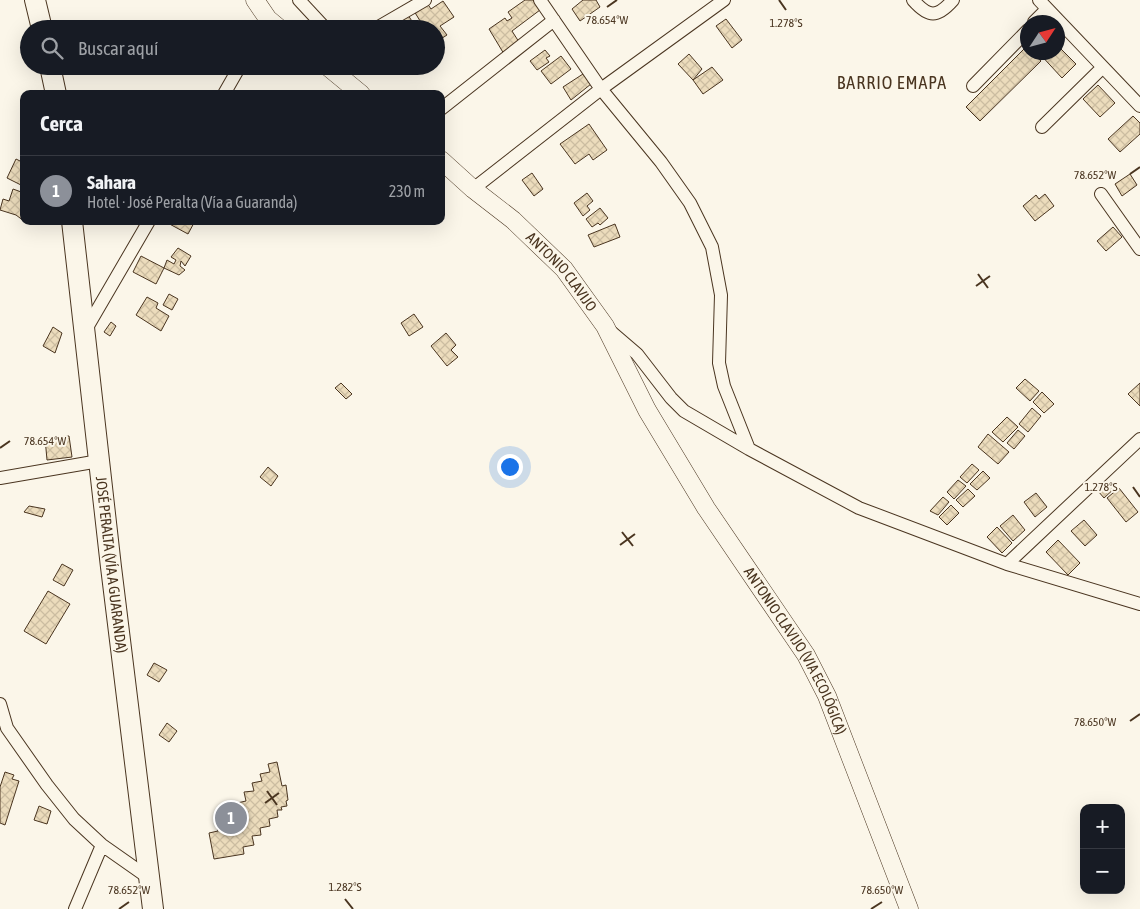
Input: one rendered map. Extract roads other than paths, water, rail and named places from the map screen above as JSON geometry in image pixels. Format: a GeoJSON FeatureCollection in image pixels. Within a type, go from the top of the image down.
{"type":"FeatureCollection","features":[{"type":"Feature","properties":{"kind":"highway"},"geometry":{"type":"LineString","coordinates":[[35,0],[40,20]]}},
{"type":"Feature","properties":{"kind":"highway"},"geometry":{"type":"LineString","coordinates":[[52,75],[55,90]]}},
{"type":"Feature","properties":{"kind":"highway","name":"JOSÉ PERALTA (VÍA A GUARANDA)"},"geometry":{"type":"LineString","coordinates":[[72,225],[153,909]]}},
{"type":"Feature","properties":{"kind":"main road"},"geometry":{"type":"LineString","coordinates":[[256,0],[267,20]]}},
{"type":"Feature","properties":{"kind":"main road"},"geometry":{"type":"LineString","coordinates":[[338,75],[357,90]]}},
{"type":"Feature","properties":{"kind":"main road","name":"ANTONIO CLAVIJO"},"geometry":{"type":"LineString","coordinates":[[445,164],[513,220],[564,269],[606,326],[647,410]]}},
{"type":"Feature","properties":{"kind":"main road","name":"ANTONIO CLAVIJO (VIA ECOLÓGICA)"},"geometry":{"type":"LineString","coordinates":[[647,410],[706,508],[806,655],[827,696],[909,909]]}},
{"type":"Feature","properties":{"kind":"street"},"geometry":{"type":"LineString","coordinates":[[299,0],[318,20]]}},
{"type":"Feature","properties":{"kind":"street"},"geometry":{"type":"LineString","coordinates":[[391,20],[425,0]]}},
{"type":"Feature","properties":{"kind":"street"},"geometry":{"type":"LineString","coordinates":[[474,189],[601,89],[724,0]]}},
{"type":"Feature","properties":{"kind":"street"},"geometry":{"type":"LineString","coordinates":[[913,0],[923,10],[933,14],[943,12],[953,0]]}},
{"type":"Feature","properties":{"kind":"street"},"geometry":{"type":"LineString","coordinates":[[547,2],[554,20],[601,89],[661,162],[690,203],[712,247],[721,295],[719,363],[724,386],[749,449]]}},
{"type":"Feature","properties":{"kind":"street"},"geometry":{"type":"LineString","coordinates":[[1043,5],[1140,106]]}},
{"type":"Feature","properties":{"kind":"street"},"geometry":{"type":"LineString","coordinates":[[445,106],[554,20]]}},
{"type":"Feature","properties":{"kind":"street"},"geometry":{"type":"LineString","coordinates":[[973,86],[1020,38]]}},
{"type":"Feature","properties":{"kind":"street"},"geometry":{"type":"LineString","coordinates":[[1042,127],[1102,68]]}},
{"type":"Feature","properties":{"kind":"street"},"geometry":{"type":"LineString","coordinates":[[226,90],[235,75]]}},
{"type":"Feature","properties":{"kind":"street"},"geometry":{"type":"LineString","coordinates":[[1101,194],[1140,249]]}},
{"type":"Feature","properties":{"kind":"street"},"geometry":{"type":"LineString","coordinates":[[84,334],[148,225]]}},
{"type":"Feature","properties":{"kind":"street"},"geometry":{"type":"LineString","coordinates":[[606,326],[637,354],[677,405],[749,449],[859,508],[1007,564],[1140,604]]}},
{"type":"Feature","properties":{"kind":"street"},"geometry":{"type":"LineString","coordinates":[[1007,564],[1140,439]]}},
{"type":"Feature","properties":{"kind":"street"},"geometry":{"type":"LineString","coordinates":[[0,478],[99,461]]}},
{"type":"Feature","properties":{"kind":"street"},"geometry":{"type":"LineString","coordinates":[[0,704],[4,733],[74,819],[102,845],[149,878]]}},
{"type":"Feature","properties":{"kind":"street"},"geometry":{"type":"LineString","coordinates":[[75,909],[102,845]]}},
{"type":"Feature","properties":{"kind":"place","name":"Sahara"},"geometry":{"type":"Point","coordinates":[231,818]}},
{"type":"Feature","properties":{"kind":"district","name":"BARRIO EMAPA"},"geometry":{"type":"Point","coordinates":[892,83]}}]}
